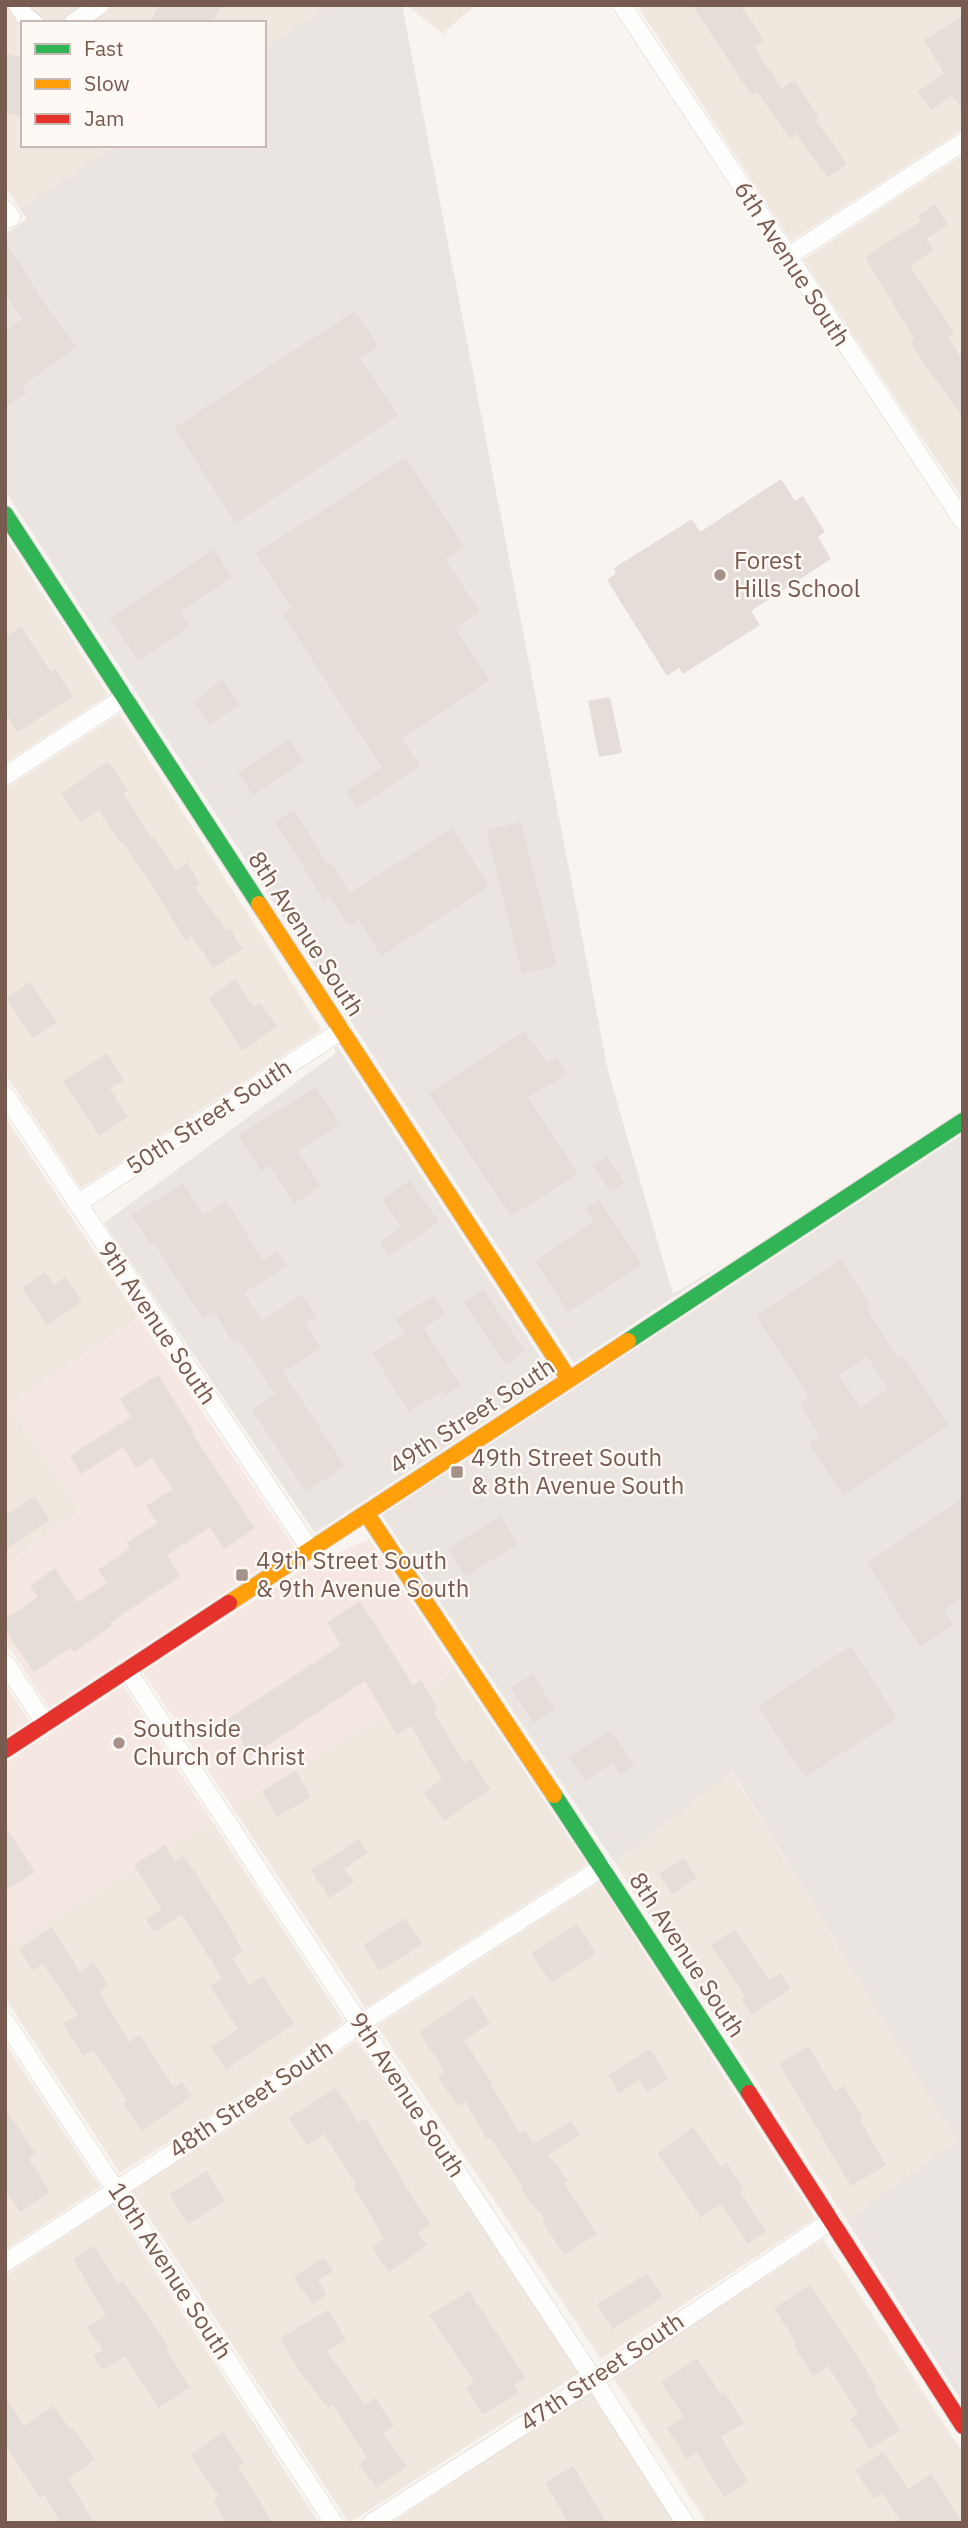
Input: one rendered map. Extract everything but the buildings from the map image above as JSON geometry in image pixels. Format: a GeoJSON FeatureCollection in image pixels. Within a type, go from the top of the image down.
{"type":"FeatureCollection","features":[{"type":"Feature","properties":{"kind":"street"},"geometry":{"type":"LineString","coordinates":[[18,5],[32,21]]}},
{"type":"Feature","properties":{"kind":"street"},"geometry":{"type":"LineString","coordinates":[[76,21],[100,5]]}},
{"type":"Feature","properties":{"kind":"street","name":"6th Avenue South"},"geometry":{"type":"LineString","coordinates":[[622,5],[963,521]]}},
{"type":"Feature","properties":{"kind":"street"},"geometry":{"type":"LineString","coordinates":[[787,257],[963,142]]}},
{"type":"Feature","properties":{"kind":"street","name":"8th Avenue South"},"geometry":{"type":"LineString","coordinates":[[5,514],[569,1379]]}},
{"type":"Feature","properties":{"kind":"street"},"geometry":{"type":"LineString","coordinates":[[5,776],[125,697]]}},
{"type":"Feature","properties":{"kind":"street","name":"50th Street South"},"geometry":{"type":"LineString","coordinates":[[77,1204],[342,1030]]}},
{"type":"Feature","properties":{"kind":"street","name":"9th Avenue South"},"geometry":{"type":"LineString","coordinates":[[5,1096],[310,1549]]}},
{"type":"Feature","properties":{"kind":"street","name":"49th Street South"},"geometry":{"type":"LineString","coordinates":[[5,1750],[963,1121]]}},
{"type":"Feature","properties":{"kind":"street","name":"8th Avenue South"},"geometry":{"type":"LineString","coordinates":[[366,1513],[603,1867],[963,2426]]}},
{"type":"Feature","properties":{"kind":"street"},"geometry":{"type":"LineString","coordinates":[[5,1663],[45,1723]]}},
{"type":"Feature","properties":{"kind":"street","name":"9th Avenue South"},"geometry":{"type":"LineString","coordinates":[[127,1670],[594,2380],[685,2523]]}},
{"type":"Feature","properties":{"kind":"street","name":"48th Street South"},"geometry":{"type":"LineString","coordinates":[[5,2263],[237,2111],[360,2024],[603,1867]]}},
{"type":"Feature","properties":{"kind":"street","name":"10th Avenue South"},"geometry":{"type":"LineString","coordinates":[[5,2021],[334,2523]]}},
{"type":"Feature","properties":{"kind":"street","name":"47th Street South"},"geometry":{"type":"LineString","coordinates":[[371,2523],[594,2380],[832,2220]]}},
{"type":"Feature","properties":{"kind":"shaded area"},"geometry":{"type":"Polygon","coordinates":[[[5,5],[330,5],[266,47],[266,21],[21,21],[21,147],[114,147],[20,209],[5,186],[5,5]]]}},
{"type":"Feature","properties":{"kind":"shaded area"},"geometry":{"type":"Polygon","coordinates":[[[330,5],[402,5],[608,1071],[673,1294],[730,1260],[574,1363],[5,491],[5,234],[27,219],[20,209],[114,147],[266,147],[266,47],[330,5]]]}},
{"type":"Feature","properties":{"kind":"shaded area"},"geometry":{"type":"Polygon","coordinates":[[[407,5],[476,5],[444,32],[444,35],[407,5]]]}},
{"type":"Feature","properties":{"kind":"shaded area"},"geometry":{"type":"Polygon","coordinates":[[[637,5],[963,5],[963,129],[791,241],[637,5]]]}},
{"type":"Feature","properties":{"kind":"shaded area"},"geometry":{"type":"Polygon","coordinates":[[[963,155],[963,499],[803,260],[963,155]]]}},
{"type":"Feature","properties":{"kind":"shaded area"},"geometry":{"type":"Polygon","coordinates":[[[5,536],[108,695],[5,763],[5,536]]]}},
{"type":"Feature","properties":{"kind":"shaded area"},"geometry":{"type":"Polygon","coordinates":[[[120,714],[322,1030],[81,1188],[5,1073],[5,789],[120,714]]]}},
{"type":"Feature","properties":{"kind":"shaded area"},"geometry":{"type":"Polygon","coordinates":[[[337,1046],[553,1377],[315,1533],[104,1223],[336,1053],[334,1048],[337,1046]]]}},
{"type":"Feature","properties":{"kind":"shaded area"},"geometry":{"type":"Polygon","coordinates":[[[5,1118],[139,1318],[9,1404],[80,1511],[5,1565],[5,1118]]]}},
{"type":"Feature","properties":{"kind":"shaded area"},"geometry":{"type":"Polygon","coordinates":[[[963,1134],[963,2403],[847,2221],[957,2141],[732,1771],[615,1863],[382,1515],[963,1134]]]}},
{"type":"Feature","properties":{"kind":"shaded area"},"geometry":{"type":"Polygon","coordinates":[[[139,1318],[294,1547],[49,1708],[5,1641],[5,1565],[80,1511],[9,1404],[139,1318]]]}},
{"type":"Feature","properties":{"kind":"shaded area"},"geometry":{"type":"Polygon","coordinates":[[[369,1539],[456,1670],[233,1808],[143,1672],[308,1566],[369,1539]]]}},
{"type":"Feature","properties":{"kind":"shaded area"},"geometry":{"type":"Polygon","coordinates":[[[456,1670],[587,1864],[365,2008],[233,1808],[456,1670]]]}},
{"type":"Feature","properties":{"kind":"shaded area"},"geometry":{"type":"Polygon","coordinates":[[[5,1685],[29,1721],[5,1737],[5,1685]]]}},
{"type":"Feature","properties":{"kind":"shaded area"},"geometry":{"type":"Polygon","coordinates":[[[123,1686],[212,1821],[5,1948],[5,1763],[123,1686]]]}},
{"type":"Feature","properties":{"kind":"shaded area"},"geometry":{"type":"Polygon","coordinates":[[[731,1771],[958,2141],[847,2221],[615,1863],[731,1771]]]}},
{"type":"Feature","properties":{"kind":"shaded area"},"geometry":{"type":"Polygon","coordinates":[[[212,1821],[344,2022],[231,2102],[120,2173],[5,1998],[5,1948],[212,1821]]]}},
{"type":"Feature","properties":{"kind":"shaded area"},"geometry":{"type":"Polygon","coordinates":[[[599,1882],[815,2218],[601,2359],[377,2026],[599,1882]]]}},
{"type":"Feature","properties":{"kind":"shaded area"},"geometry":{"type":"Polygon","coordinates":[[[357,2040],[581,2372],[349,2523],[132,2191],[243,2120],[357,2040]]]}},
{"type":"Feature","properties":{"kind":"shaded area"},"geometry":{"type":"Polygon","coordinates":[[[5,2043],[100,2187],[5,2250],[5,2043]]]}},
{"type":"Feature","properties":{"kind":"shaded area"},"geometry":{"type":"Polygon","coordinates":[[[112,2205],[319,2523],[10,2523],[5,2515],[5,2276],[112,2205]]]}},
{"type":"Feature","properties":{"kind":"shaded area"},"geometry":{"type":"Polygon","coordinates":[[[823,2239],[963,2453],[963,2523],[707,2523],[613,2377],[823,2239]]]}},
{"type":"Feature","properties":{"kind":"shaded area"},"geometry":{"type":"Polygon","coordinates":[[[593,2390],[677,2523],[391,2523],[593,2390]]]}},
{"type":"Feature","properties":{"kind":"traffic: fast"},"geometry":{"type":"LineString","coordinates":[[5,514],[259,904]]}},
{"type":"Feature","properties":{"kind":"traffic: fast"},"geometry":{"type":"LineString","coordinates":[[628,1341],[963,1121]]}},
{"type":"Feature","properties":{"kind":"traffic: fast"},"geometry":{"type":"LineString","coordinates":[[554,1795],[749,2093]]}},
{"type":"Feature","properties":{"kind":"traffic: slow"},"geometry":{"type":"LineString","coordinates":[[259,904],[569,1379]]}},
{"type":"Feature","properties":{"kind":"traffic: slow"},"geometry":{"type":"LineString","coordinates":[[229,1603],[628,1341]]}},
{"type":"Feature","properties":{"kind":"traffic: slow"},"geometry":{"type":"LineString","coordinates":[[366,1513],[554,1795]]}},
{"type":"Feature","properties":{"kind":"traffic: jam"},"geometry":{"type":"LineString","coordinates":[[5,1750],[229,1603]]}},
{"type":"Feature","properties":{"kind":"traffic: jam"},"geometry":{"type":"LineString","coordinates":[[749,2093],[963,2426]]}},
{"type":"Feature","properties":{"kind":"place","name":"Forest Hills School"},"geometry":{"type":"Point","coordinates":[720,575]}},
{"type":"Feature","properties":{"kind":"place","name":"49th Street South & 8th Avenue South"},"geometry":{"type":"Point","coordinates":[457,1472]}},
{"type":"Feature","properties":{"kind":"place","name":"49th Street South & 9th Avenue South"},"geometry":{"type":"Point","coordinates":[242,1575]}},
{"type":"Feature","properties":{"kind":"place","name":"Southside Church of Christ"},"geometry":{"type":"Point","coordinates":[119,1743]}}]}
